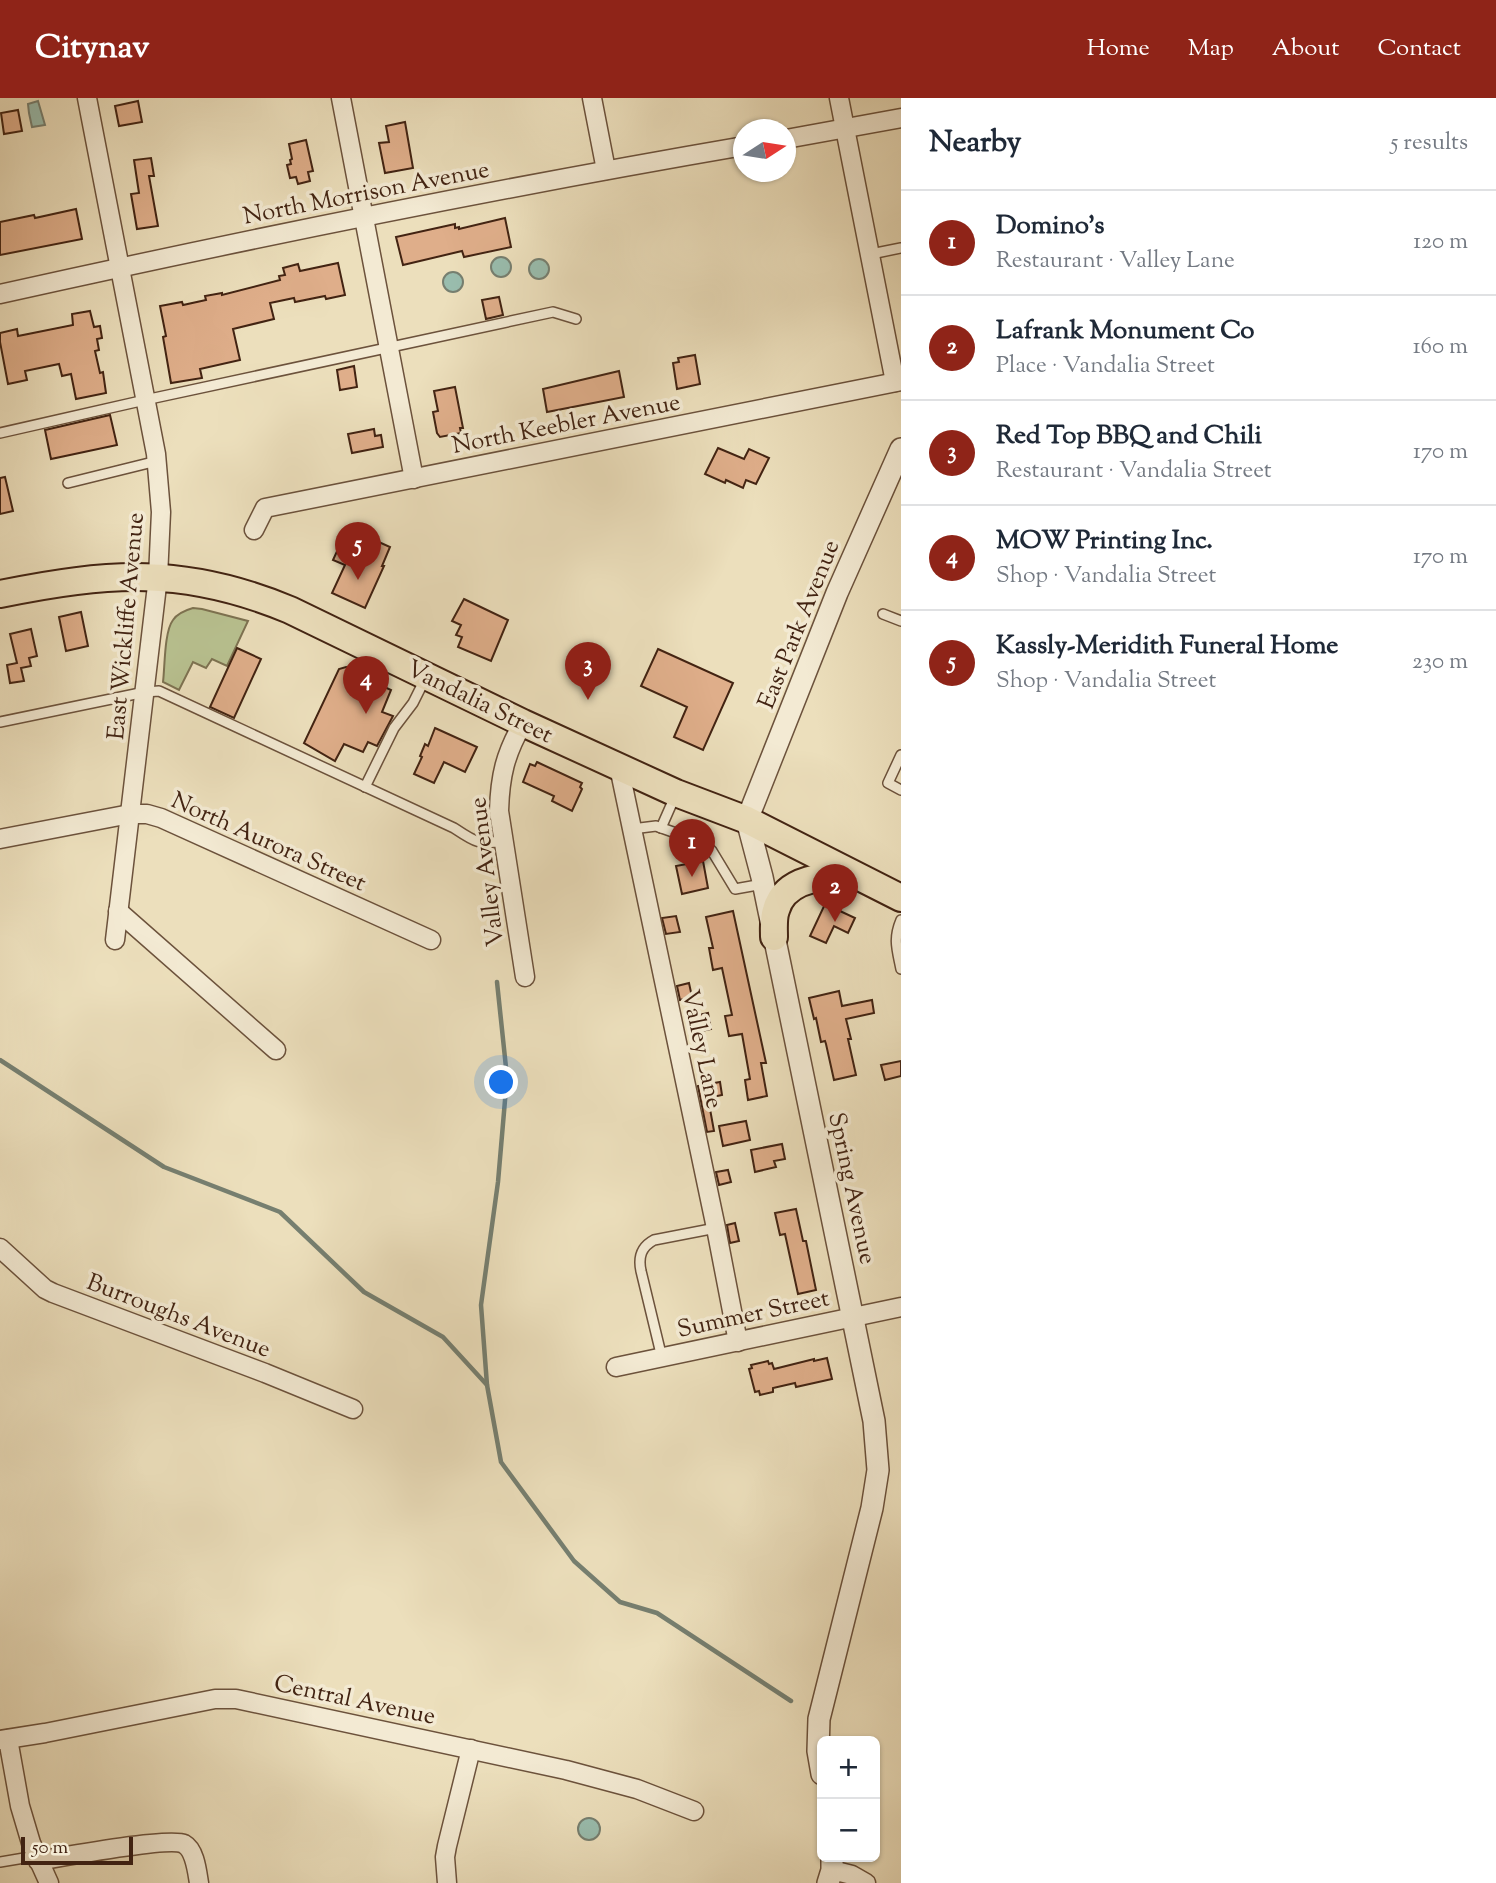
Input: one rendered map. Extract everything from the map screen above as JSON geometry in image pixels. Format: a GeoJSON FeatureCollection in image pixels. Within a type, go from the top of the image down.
{"type":"FeatureCollection","features":[{"type":"Feature","properties":{"kind":"main road","name":"Vandalia Street"},"geometry":{"type":"LineString","coordinates":[[0,594],[81,580],[123,576],[207,583],[270,601],[523,723],[676,793],[747,820],[901,898]]}},
{"type":"Feature","properties":{"kind":"main road"},"geometry":{"type":"LineString","coordinates":[[774,937],[775,911],[786,891],[804,881],[831,875],[857,876]]}},
{"type":"Feature","properties":{"kind":"street","name":"East Wickliffe Avenue"},"geometry":{"type":"LineString","coordinates":[[87,98],[157,461],[161,512],[158,577],[115,940]]}},
{"type":"Feature","properties":{"kind":"street"},"geometry":{"type":"LineString","coordinates":[[341,98],[414,478]]}},
{"type":"Feature","properties":{"kind":"street"},"geometry":{"type":"LineString","coordinates":[[592,98],[606,170]]}},
{"type":"Feature","properties":{"kind":"street"},"geometry":{"type":"LineString","coordinates":[[839,98],[898,381]]}},
{"type":"Feature","properties":{"kind":"street"},"geometry":{"type":"LineString","coordinates":[[796,137],[901,118]]}},
{"type":"Feature","properties":{"kind":"street","name":"North Morrison Avenue"},"geometry":{"type":"LineString","coordinates":[[0,294],[364,217],[733,148]]}},
{"type":"Feature","properties":{"kind":"street","name":"North Keebler Avenue"},"geometry":{"type":"LineString","coordinates":[[254,530],[265,508],[898,381]]}},
{"type":"Feature","properties":{"kind":"street","name":"East Park Avenue"},"geometry":{"type":"LineString","coordinates":[[747,820],[837,593],[901,449]]}},
{"type":"Feature","properties":{"kind":"street","name":"Valley Avenue"},"geometry":{"type":"LineString","coordinates":[[523,723],[505,761],[500,784],[499,811],[524,977]]}},
{"type":"Feature","properties":{"kind":"street","name":"Valley Lane"},"geometry":{"type":"LineString","coordinates":[[619,767],[738,1342]]}},
{"type":"Feature","properties":{"kind":"street","name":"North Aurora Street"},"geometry":{"type":"LineString","coordinates":[[0,839],[130,814],[147,814],[431,940]]}},
{"type":"Feature","properties":{"kind":"street","name":"Spring Avenue"},"geometry":{"type":"LineString","coordinates":[[747,820],[763,884],[854,1317],[874,1421],[878,1470],[872,1508],[819,1719],[818,1736]]}},
{"type":"Feature","properties":{"kind":"street"},"geometry":{"type":"LineString","coordinates":[[118,911],[276,1050]]}},
{"type":"Feature","properties":{"kind":"street","name":"Burroughs Avenue"},"geometry":{"type":"LineString","coordinates":[[0,1248],[45,1289],[53,1293],[353,1409]]}},
{"type":"Feature","properties":{"kind":"street","name":"Summer Street"},"geometry":{"type":"LineString","coordinates":[[616,1367],[901,1307]]}},
{"type":"Feature","properties":{"kind":"street","name":"Central Avenue"},"geometry":{"type":"LineString","coordinates":[[4,1740],[215,1699],[236,1699],[617,1783],[694,1811]]}},
{"type":"Feature","properties":{"kind":"street"},"geometry":{"type":"LineString","coordinates":[[4,1740],[20,1806],[37,1859],[49,1883]]}},
{"type":"Feature","properties":{"kind":"street"},"geometry":{"type":"LineString","coordinates":[[447,1883],[445,1857],[471,1749]]}},
{"type":"Feature","properties":{"kind":"street"},"geometry":{"type":"LineString","coordinates":[[37,1859],[159,1842],[180,1842],[189,1848],[194,1858],[199,1883]]}},
{"type":"Feature","properties":{"kind":"street"},"geometry":{"type":"LineString","coordinates":[[831,1870],[852,1875],[866,1883]]}},
{"type":"Feature","properties":{"kind":"lane"},"geometry":{"type":"LineString","coordinates":[[871,254],[901,248]]}},
{"type":"Feature","properties":{"kind":"lane"},"geometry":{"type":"LineString","coordinates":[[0,433],[554,312],[576,318]]}},
{"type":"Feature","properties":{"kind":"lane"},"geometry":{"type":"LineString","coordinates":[[68,483],[157,461]]}},
{"type":"Feature","properties":{"kind":"lane"},"geometry":{"type":"LineString","coordinates":[[883,614],[901,621]]}},
{"type":"Feature","properties":{"kind":"lane"},"geometry":{"type":"LineString","coordinates":[[365,787],[394,728],[413,703],[426,676]]}},
{"type":"Feature","properties":{"kind":"lane"},"geometry":{"type":"LineString","coordinates":[[0,722],[159,691],[454,828],[474,841],[504,841]]}},
{"type":"Feature","properties":{"kind":"lane"},"geometry":{"type":"LineString","coordinates":[[901,755],[888,783],[901,790]]}},
{"type":"Feature","properties":{"kind":"lane"},"geometry":{"type":"LineString","coordinates":[[661,828],[676,793]]}},
{"type":"Feature","properties":{"kind":"lane"},"geometry":{"type":"LineString","coordinates":[[632,829],[649,826],[661,828],[708,846],[735,889],[763,884]]}},
{"type":"Feature","properties":{"kind":"lane"},"geometry":{"type":"LineString","coordinates":[[901,920],[895,941],[901,969]]}},
{"type":"Feature","properties":{"kind":"lane"},"geometry":{"type":"LineString","coordinates":[[662,1358],[639,1262],[642,1251],[654,1240],[716,1228]]}},
{"type":"Feature","properties":{"kind":"lane"},"geometry":{"type":"LineString","coordinates":[[0,1863],[37,1859]]}},
{"type":"Feature","properties":{"kind":"green space"},"geometry":{"type":"Polygon","coordinates":[[[193,608],[248,621],[227,666],[212,659],[206,668],[193,662],[179,690],[163,682],[166,641],[170,625],[175,618],[193,608]]]}},
{"type":"Feature","properties":{"kind":"shaded area"},"geometry":{"type":"Polygon","coordinates":[[[38,101],[45,125],[32,127],[28,104],[38,101]]]}},
{"type":"Feature","properties":{"kind":"shaded area"},"geometry":{"type":"Polygon","coordinates":[[[501,257],[508,260],[511,267],[508,274],[501,277],[494,274],[491,267],[494,260],[501,257]]]}},
{"type":"Feature","properties":{"kind":"shaded area"},"geometry":{"type":"Polygon","coordinates":[[[539,259],[546,262],[549,269],[546,276],[539,279],[532,276],[529,269],[532,262],[539,259]]]}},
{"type":"Feature","properties":{"kind":"shaded area"},"geometry":{"type":"Polygon","coordinates":[[[453,272],[460,275],[463,282],[460,289],[453,292],[446,289],[443,282],[446,275],[453,272]]]}},
{"type":"Feature","properties":{"kind":"shaded area"},"geometry":{"type":"Polygon","coordinates":[[[589,1818],[597,1821],[600,1829],[597,1837],[589,1840],[581,1837],[578,1829],[581,1821],[589,1818]]]}},
{"type":"Feature","properties":{"kind":"building"},"geometry":{"type":"Polygon","coordinates":[[[138,101],[142,122],[119,126],[115,106],[138,101]]]}},
{"type":"Feature","properties":{"kind":"building"},"geometry":{"type":"Polygon","coordinates":[[[18,110],[22,131],[4,134],[1,113],[18,110]]]}},
{"type":"Feature","properties":{"kind":"building"},"geometry":{"type":"Polygon","coordinates":[[[405,122],[413,168],[385,173],[379,143],[389,142],[386,126],[405,122]]]}},
{"type":"Feature","properties":{"kind":"building"},"geometry":{"type":"Polygon","coordinates":[[[306,140],[313,171],[308,172],[310,181],[298,184],[296,177],[290,178],[287,165],[291,164],[292,159],[289,144],[306,140]]]}},
{"type":"Feature","properties":{"kind":"building"},"geometry":{"type":"Polygon","coordinates":[[[151,158],[154,176],[149,176],[158,226],[137,229],[131,194],[139,193],[134,160],[151,158]]]}},
{"type":"Feature","properties":{"kind":"building"},"geometry":{"type":"Polygon","coordinates":[[[76,209],[82,239],[0,255],[0,222],[76,209]]]}},
{"type":"Feature","properties":{"kind":"building"},"geometry":{"type":"Polygon","coordinates":[[[505,218],[511,247],[464,257],[462,251],[403,265],[396,237],[455,224],[455,228],[459,229],[505,218]]]}},
{"type":"Feature","properties":{"kind":"building"},"geometry":{"type":"Polygon","coordinates":[[[338,263],[345,295],[295,302],[294,298],[270,303],[274,319],[233,329],[240,360],[200,369],[202,378],[171,383],[160,306],[182,302],[183,305],[206,300],[205,296],[222,295],[280,280],[279,276],[285,275],[283,268],[298,264],[300,271],[338,263]]]}},
{"type":"Feature","properties":{"kind":"building"},"geometry":{"type":"Polygon","coordinates":[[[499,297],[503,315],[486,319],[482,300],[499,297]]]}},
{"type":"Feature","properties":{"kind":"building"},"geometry":{"type":"Polygon","coordinates":[[[90,311],[94,327],[100,326],[102,338],[97,339],[99,350],[95,351],[100,373],[103,372],[106,393],[76,399],[71,374],[62,376],[59,364],[25,371],[27,380],[8,384],[0,333],[17,329],[18,336],[73,325],[72,314],[90,311]]]}},
{"type":"Feature","properties":{"kind":"building"},"geometry":{"type":"Polygon","coordinates":[[[695,355],[700,384],[677,389],[673,363],[679,362],[678,358],[695,355]]]}},
{"type":"Feature","properties":{"kind":"building"},"geometry":{"type":"Polygon","coordinates":[[[354,366],[357,387],[340,390],[337,370],[354,366]]]}},
{"type":"Feature","properties":{"kind":"building"},"geometry":{"type":"Polygon","coordinates":[[[619,371],[624,397],[547,412],[543,389],[619,371]]]}},
{"type":"Feature","properties":{"kind":"building"},"geometry":{"type":"Polygon","coordinates":[[[455,387],[463,428],[460,428],[461,433],[440,437],[433,412],[438,411],[434,391],[455,387]]]}},
{"type":"Feature","properties":{"kind":"building"},"geometry":{"type":"Polygon","coordinates":[[[110,415],[117,445],[51,459],[45,430],[110,415]]]}},
{"type":"Feature","properties":{"kind":"building"},"geometry":{"type":"Polygon","coordinates":[[[374,429],[375,436],[381,435],[383,447],[352,453],[348,434],[374,429]]]}},
{"type":"Feature","properties":{"kind":"building"},"geometry":{"type":"Polygon","coordinates":[[[718,448],[744,459],[749,449],[769,458],[756,484],[746,480],[743,488],[705,474],[718,448]]]}},
{"type":"Feature","properties":{"kind":"building"},"geometry":{"type":"Polygon","coordinates":[[[5,477],[13,511],[0,514],[0,478],[5,477]]]}},
{"type":"Feature","properties":{"kind":"building"},"geometry":{"type":"Polygon","coordinates":[[[361,534],[390,547],[365,608],[332,593],[345,565],[333,560],[338,549],[350,555],[361,534]]]}},
{"type":"Feature","properties":{"kind":"building"},"geometry":{"type":"Polygon","coordinates":[[[464,599],[508,620],[491,661],[458,647],[462,637],[456,635],[461,625],[452,621],[464,599]]]}},
{"type":"Feature","properties":{"kind":"building"},"geometry":{"type":"Polygon","coordinates":[[[81,612],[88,646],[66,651],[59,617],[81,612]]]}},
{"type":"Feature","properties":{"kind":"building"},"geometry":{"type":"Polygon","coordinates":[[[31,629],[37,656],[29,658],[31,666],[21,668],[24,681],[10,683],[7,665],[17,663],[10,634],[31,629]]]}},
{"type":"Feature","properties":{"kind":"building"},"geometry":{"type":"Polygon","coordinates":[[[237,648],[261,659],[234,718],[210,707],[237,648]]]}},
{"type":"Feature","properties":{"kind":"building"},"geometry":{"type":"Polygon","coordinates":[[[658,649],[733,683],[703,750],[674,737],[687,707],[641,686],[658,649]]]}},
{"type":"Feature","properties":{"kind":"building"},"geometry":{"type":"Polygon","coordinates":[[[346,667],[356,672],[367,693],[372,681],[391,690],[382,712],[393,716],[377,746],[368,742],[363,752],[344,744],[335,761],[304,743],[339,669],[346,667]]]}},
{"type":"Feature","properties":{"kind":"building"},"geometry":{"type":"Polygon","coordinates":[[[435,728],[477,747],[465,772],[444,762],[434,783],[414,774],[425,744],[428,746],[435,728]]]}},
{"type":"Feature","properties":{"kind":"building"},"geometry":{"type":"Polygon","coordinates":[[[537,762],[582,783],[572,811],[552,801],[554,796],[523,782],[530,764],[535,766],[537,762]]]}},
{"type":"Feature","properties":{"kind":"building"},"geometry":{"type":"Polygon","coordinates":[[[703,861],[708,888],[682,894],[676,866],[703,861]]]}},
{"type":"Feature","properties":{"kind":"building"},"geometry":{"type":"Polygon","coordinates":[[[825,904],[855,918],[848,933],[834,926],[826,943],[810,936],[825,904]]]}},
{"type":"Feature","properties":{"kind":"building"},"geometry":{"type":"Polygon","coordinates":[[[733,911],[766,1063],[761,1063],[767,1096],[748,1100],[745,1080],[750,1079],[742,1034],[729,1036],[725,1016],[732,1015],[722,968],[713,970],[709,948],[713,948],[706,917],[733,911]]]}},
{"type":"Feature","properties":{"kind":"building"},"geometry":{"type":"Polygon","coordinates":[[[676,916],[680,932],[666,934],[662,918],[676,916]]]}},
{"type":"Feature","properties":{"kind":"building"},"geometry":{"type":"Polygon","coordinates":[[[689,983],[692,997],[680,1000],[677,986],[689,983]]]}},
{"type":"Feature","properties":{"kind":"building"},"geometry":{"type":"Polygon","coordinates":[[[839,991],[842,1006],[872,1000],[874,1013],[846,1019],[856,1075],[834,1080],[826,1044],[825,1041],[821,1042],[809,998],[839,991]]]}},
{"type":"Feature","properties":{"kind":"building"},"geometry":{"type":"Polygon","coordinates":[[[708,1013],[711,1029],[692,1033],[689,1017],[708,1013]]]}},
{"type":"Feature","properties":{"kind":"building"},"geometry":{"type":"Polygon","coordinates":[[[901,1061],[901,1076],[885,1080],[881,1065],[901,1061]]]}},
{"type":"Feature","properties":{"kind":"building"},"geometry":{"type":"Polygon","coordinates":[[[720,1082],[722,1095],[708,1098],[714,1131],[707,1132],[698,1086],[720,1082]]]}},
{"type":"Feature","properties":{"kind":"building"},"geometry":{"type":"Polygon","coordinates":[[[746,1121],[750,1140],[723,1146],[719,1126],[746,1121]]]}},
{"type":"Feature","properties":{"kind":"building"},"geometry":{"type":"Polygon","coordinates":[[[782,1144],[785,1159],[774,1161],[776,1167],[755,1172],[751,1150],[782,1144]]]}},
{"type":"Feature","properties":{"kind":"building"},"geometry":{"type":"Polygon","coordinates":[[[728,1170],[731,1182],[719,1185],[716,1172],[728,1170]]]}},
{"type":"Feature","properties":{"kind":"building"},"geometry":{"type":"Polygon","coordinates":[[[796,1209],[816,1290],[798,1294],[785,1234],[780,1235],[775,1213],[796,1209]]]}},
{"type":"Feature","properties":{"kind":"building"},"geometry":{"type":"Polygon","coordinates":[[[735,1223],[739,1241],[730,1243],[727,1225],[735,1223]]]}},
{"type":"Feature","properties":{"kind":"building"},"geometry":{"type":"Polygon","coordinates":[[[827,1358],[832,1379],[796,1387],[795,1383],[773,1388],[773,1392],[760,1395],[759,1391],[755,1392],[749,1369],[752,1368],[751,1365],[768,1361],[774,1369],[827,1358]]]}},
{"type":"Feature","properties":{"kind":"waterway"},"geometry":{"type":"LineString","coordinates":[[487,1385],[481,1305],[498,1182],[507,1077],[497,982]]}},
{"type":"Feature","properties":{"kind":"waterway"},"geometry":{"type":"LineString","coordinates":[[0,1060],[164,1167],[280,1212],[364,1292],[443,1337],[487,1385],[501,1462],[574,1561],[620,1602],[657,1613],[791,1701]]}},
{"type":"Feature","properties":{"kind":"place","name":"Kassly-Meridith Funeral Home"},"geometry":{"type":"Point","coordinates":[358,580]}},
{"type":"Feature","properties":{"kind":"place","name":"Red Top BBQ and Chili"},"geometry":{"type":"Point","coordinates":[588,700]}},
{"type":"Feature","properties":{"kind":"place","name":"MOW Printing Inc."},"geometry":{"type":"Point","coordinates":[366,714]}},
{"type":"Feature","properties":{"kind":"place","name":"Domino's"},"geometry":{"type":"Point","coordinates":[692,877]}},
{"type":"Feature","properties":{"kind":"place","name":"Lafrank Monument Co"},"geometry":{"type":"Point","coordinates":[835,922]}}]}
